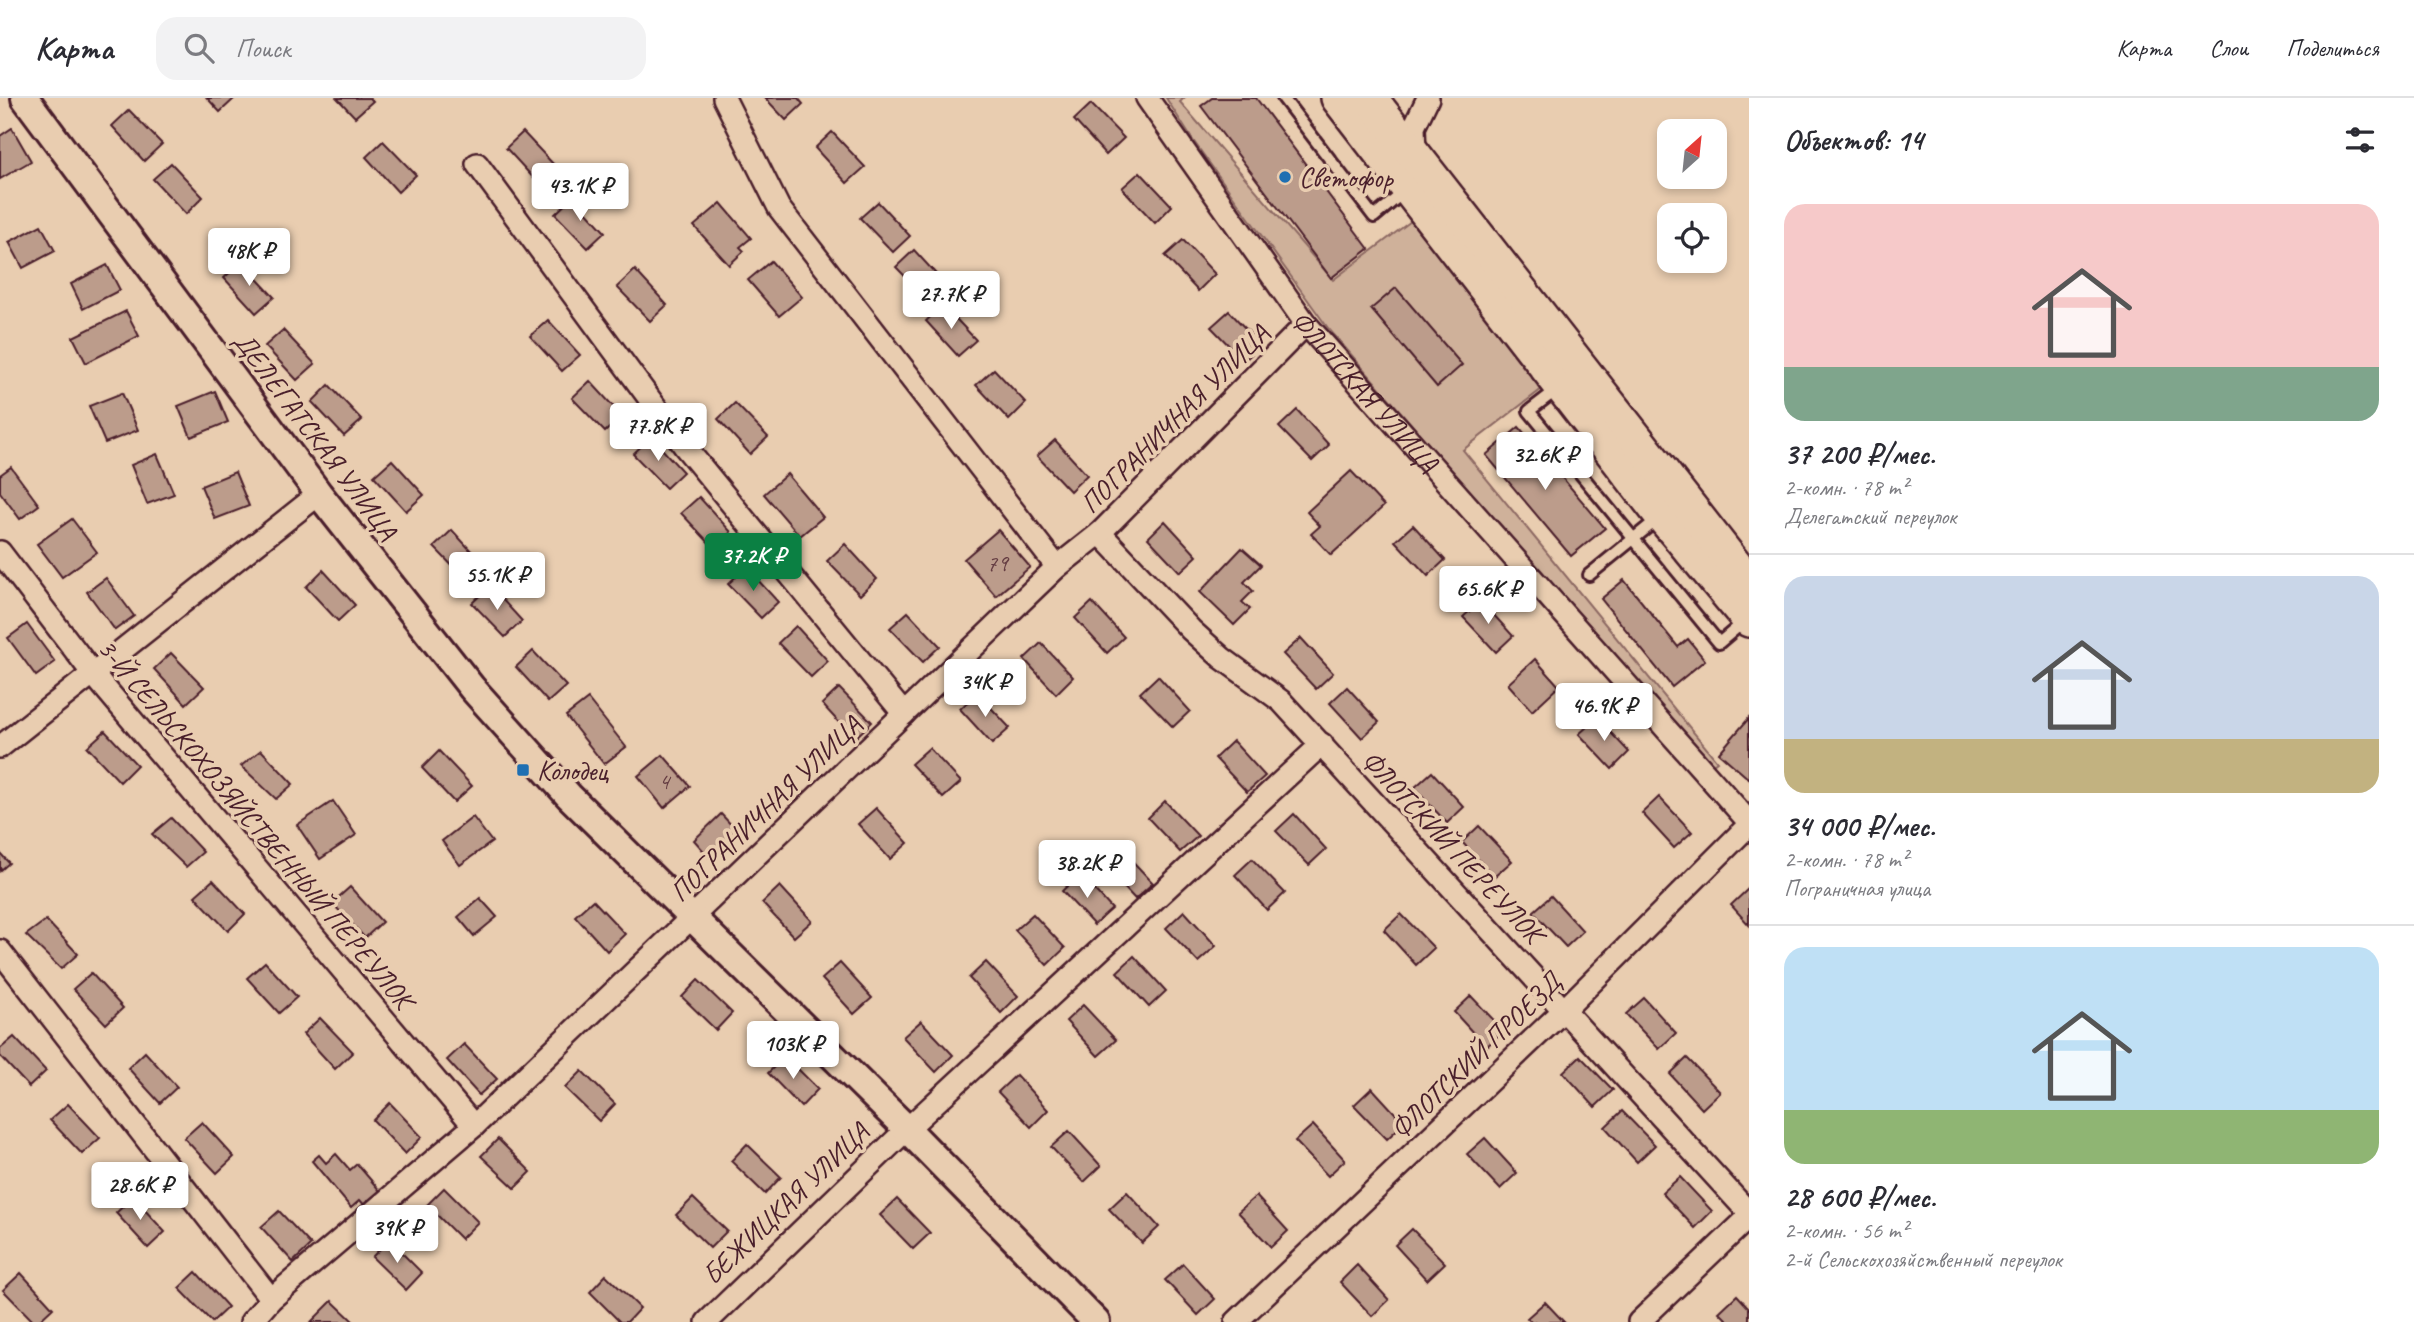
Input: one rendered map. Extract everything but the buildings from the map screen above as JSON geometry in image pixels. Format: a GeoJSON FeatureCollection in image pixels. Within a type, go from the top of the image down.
{"type":"FeatureCollection","features":[{"type":"Feature","properties":{"kind":"main road"},"geometry":{"type":"LineString","coordinates":[[1338,98],[1417,171],[1672,507],[1748,619]]}},
{"type":"Feature","properties":{"kind":"main road"},"geometry":{"type":"LineString","coordinates":[[1370,98],[1561,386],[1672,507],[1749,583]]}},
{"type":"Feature","properties":{"kind":"street","name":"ДЕЛЕГАТСКАЯ УЛИЦА"},"geometry":{"type":"LineString","coordinates":[[24,98],[319,494],[481,698],[569,796],[691,917]]}},
{"type":"Feature","properties":{"kind":"street"},"geometry":{"type":"LineString","coordinates":[[724,98],[779,208],[1057,567]]}},
{"type":"Feature","properties":{"kind":"street","name":"ФЛОТСКАЯ УЛИЦА"},"geometry":{"type":"LineString","coordinates":[[1147,98],[1306,324],[1749,824]]}},
{"type":"Feature","properties":{"kind":"street"},"geometry":{"type":"LineString","coordinates":[[1417,171],[1414,127],[1428,98]]}},
{"type":"Feature","properties":{"kind":"street"},"geometry":{"type":"LineString","coordinates":[[477,164],[685,447],[904,714]]}},
{"type":"Feature","properties":{"kind":"street","name":"ПОГРАНИЧНАЯ УЛИЦА"},"geometry":{"type":"LineString","coordinates":[[251,1322],[271,1299],[474,1126],[1057,567],[1100,533],[1306,324]]}},
{"type":"Feature","properties":{"kind":"street"},"geometry":{"type":"LineString","coordinates":[[0,747],[319,494]]}},
{"type":"Feature","properties":{"kind":"street","name":"ФЛОТСКИЙ ПЕРЕУЛОК"},"geometry":{"type":"LineString","coordinates":[[1100,533],[1191,630],[1281,701],[1322,744],[1749,1215]]}},
{"type":"Feature","properties":{"kind":"street","name":"3-Й СЕЛЬСКОХОЗЯЙСТВЕННЫЙ ПЕРЕУЛОК"},"geometry":{"type":"LineString","coordinates":[[0,552],[94,675],[474,1126]]}},
{"type":"Feature","properties":{"kind":"street"},"geometry":{"type":"LineString","coordinates":[[907,1129],[1322,744]]}},
{"type":"Feature","properties":{"kind":"street","name":"ФЛОТСКИЙ ПРОЕЗД"},"geometry":{"type":"LineString","coordinates":[[1236,1322],[1564,1009],[1749,824]]}},
{"type":"Feature","properties":{"kind":"street","name":"БЕЖИЦКАЯ УЛИЦА"},"geometry":{"type":"LineString","coordinates":[[691,917],[907,1129],[1096,1322]]}},
{"type":"Feature","properties":{"kind":"street"},"geometry":{"type":"LineString","coordinates":[[0,951],[271,1299]]}},
{"type":"Feature","properties":{"kind":"street","name":"БЕЖИЦКАЯ УЛИЦА"},"geometry":{"type":"LineString","coordinates":[[707,1322],[907,1129]]}},
{"type":"Feature","properties":{"kind":"street"},"geometry":{"type":"LineString","coordinates":[[1639,1322],[1749,1215]]}},
{"type":"Feature","properties":{"kind":"lane"},"geometry":{"type":"LineString","coordinates":[[1283,98],[1374,217],[1417,171]]}},
{"type":"Feature","properties":{"kind":"lane"},"geometry":{"type":"LineString","coordinates":[[1561,386],[1530,411],[1719,643],[1748,619]]}},
{"type":"Feature","properties":{"kind":"lane"},"geometry":{"type":"LineString","coordinates":[[1589,575],[1672,507]]}},
{"type":"Feature","properties":{"kind":"shaded area"},"geometry":{"type":"Polygon","coordinates":[[[1166,98],[1184,98],[1180,102],[1333,280],[1411,221],[1547,385],[1463,450],[1717,761],[1709,767],[1328,328],[1192,139],[1166,98]]]}},
{"type":"Feature","properties":{"kind":"place","name":"Светофор"},"geometry":{"type":"Point","coordinates":[1285,177]}},
{"type":"Feature","properties":{"kind":"place","name":"Колодец"},"geometry":{"type":"Point","coordinates":[523,770]}}]}
